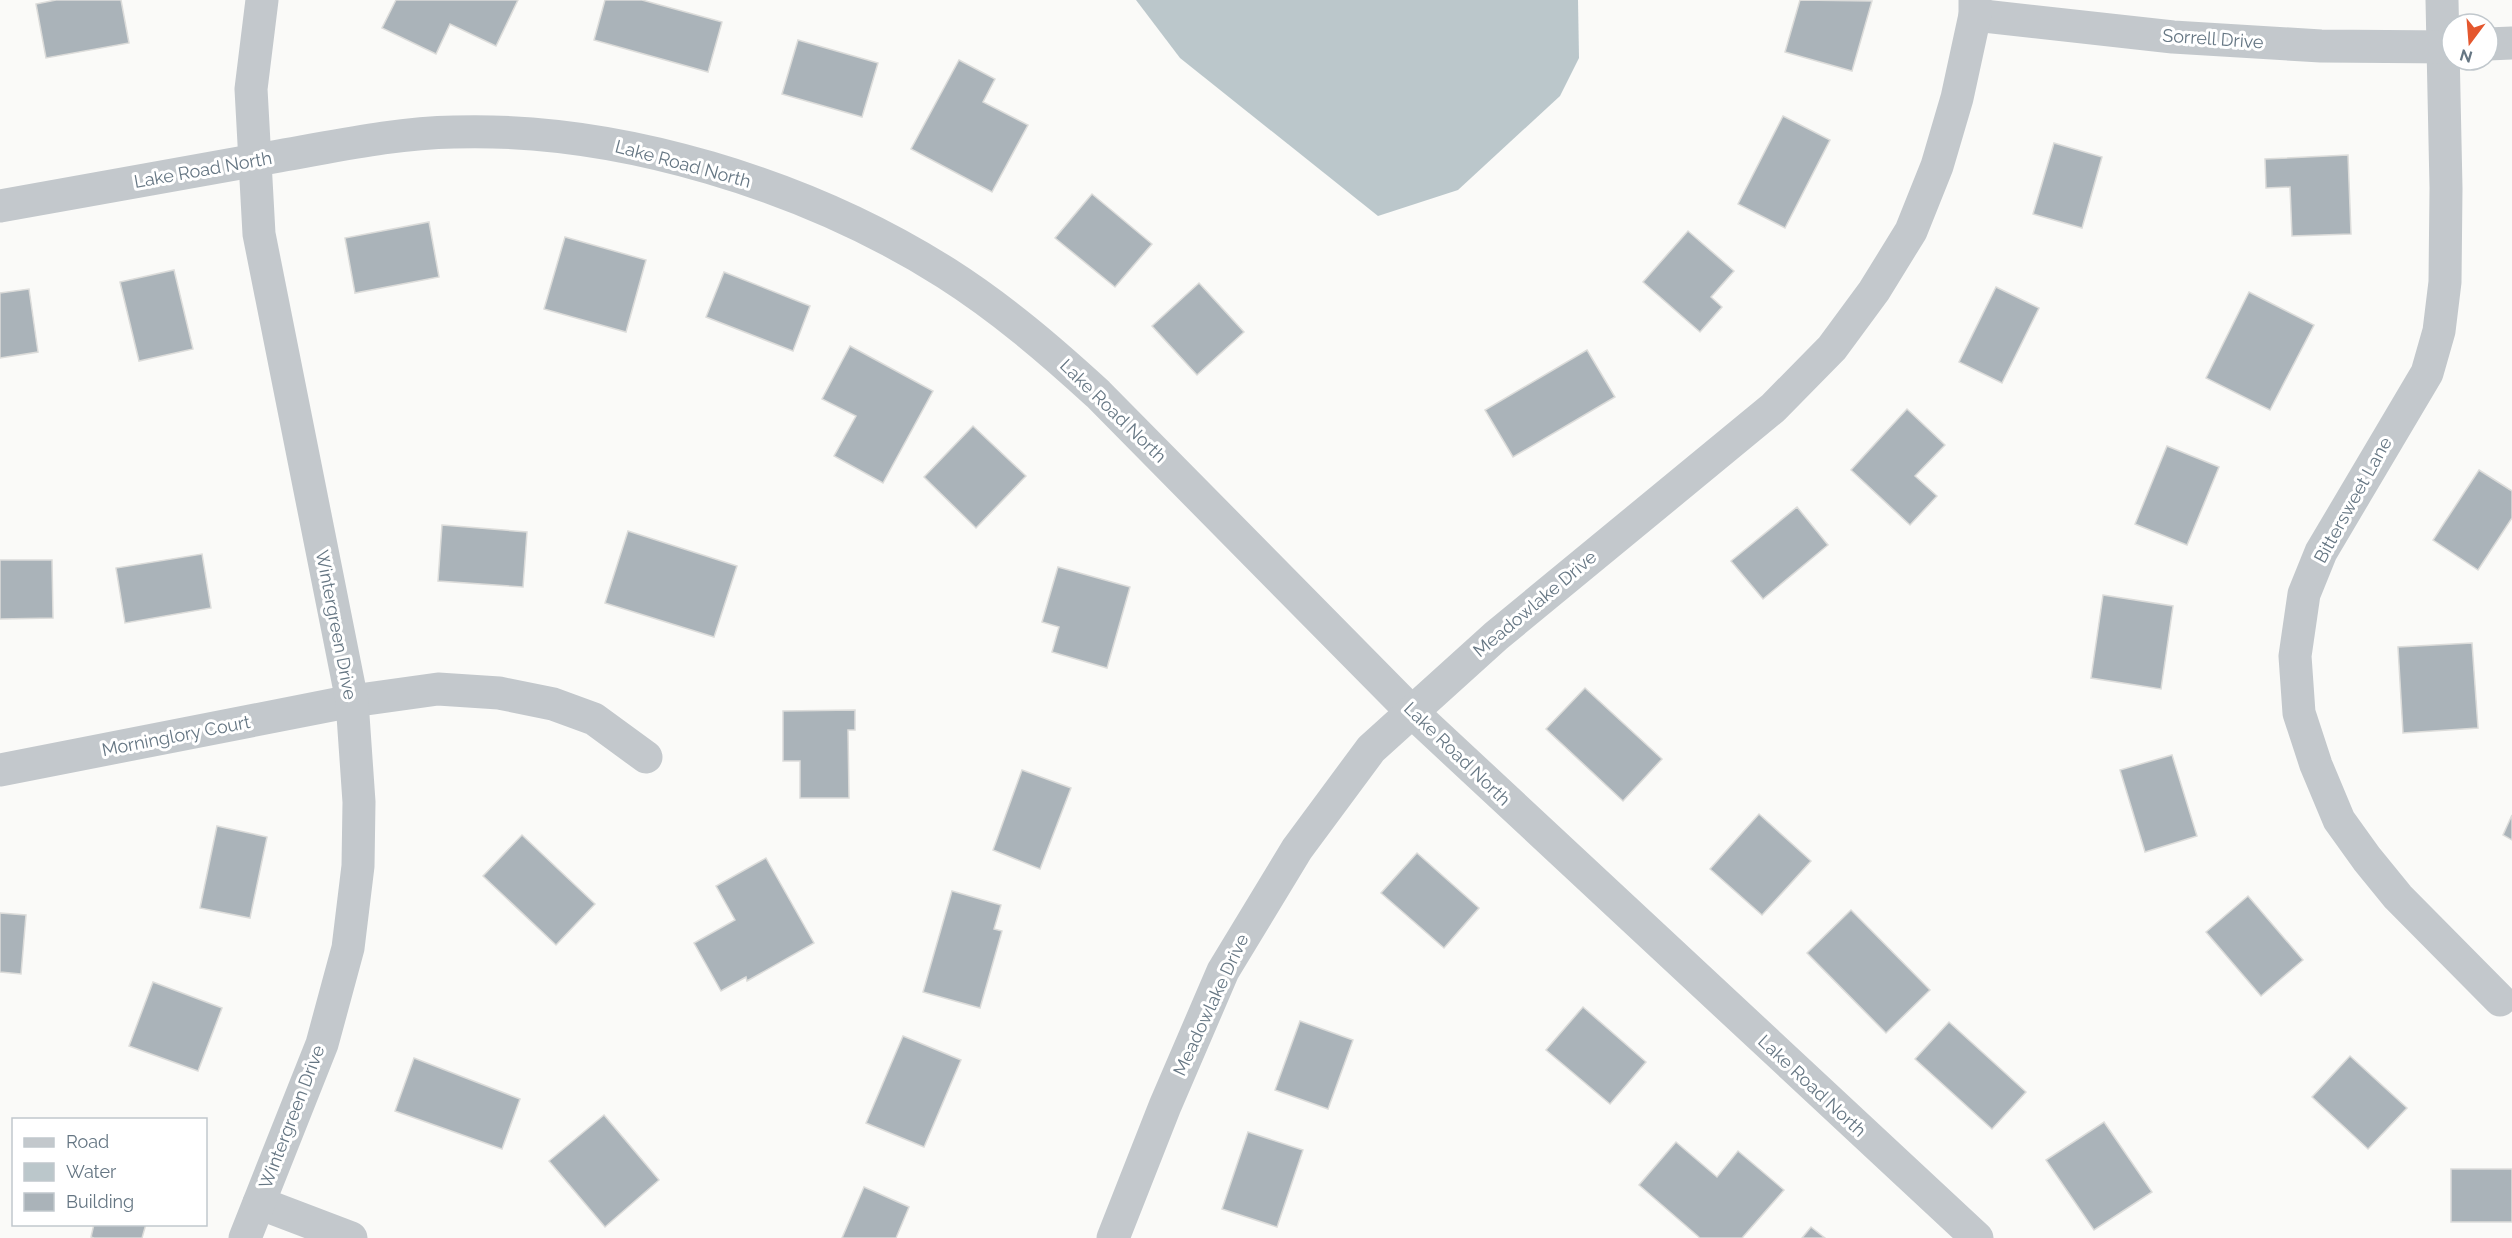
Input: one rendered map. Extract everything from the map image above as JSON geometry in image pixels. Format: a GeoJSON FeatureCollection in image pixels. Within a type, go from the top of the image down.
{"type":"FeatureCollection","features":[{"type":"Feature","properties":{"kind":"street","name":"Wintergreen Drive"},"geometry":{"type":"LineString","coordinates":[[245,1238],[322,1044],[348,948],[358,866],[359,802],[352,701],[259,234],[250,89],[262,0]]}},
{"type":"Feature","properties":{"kind":"street","name":"Sorrell Drive"},"geometry":{"type":"LineString","coordinates":[[1975,7],[2173,37],[2320,46],[2440,47]]}},
{"type":"Feature","properties":{"kind":"street","name":"Meadowlake Drive"},"geometry":{"type":"LineString","coordinates":[[1113,1238],[1165,1106],[1223,971],[1257,911],[1297,849],[1371,749],[1496,636],[1773,408],[1832,348],[1874,291],[1911,231],[1937,166],[1957,98],[1975,7]]}},
{"type":"Feature","properties":{"kind":"street","name":"Bittersweet Lane"},"geometry":{"type":"LineString","coordinates":[[2447,72],[2445,282],[2439,332],[2427,373],[2321,552],[2304,594],[2295,656],[2299,713],[2316,765],[2339,820],[2398,897],[2500,1000]]}},
{"type":"Feature","properties":{"kind":"street","name":"Lake Road North"},"geometry":{"type":"LineString","coordinates":[[0,206],[402,135],[497,132],[563,137],[617,145],[728,173],[838,215],[893,241],[947,273],[999,309],[1050,350],[1106,403],[1411,711],[1977,1238]]}},
{"type":"Feature","properties":{"kind":"street","name":"Morninglory Court"},"geometry":{"type":"LineString","coordinates":[[0,770],[352,701],[438,689],[499,693],[554,704],[594,719],[646,757]]}},
{"type":"Feature","properties":{"kind":"street"},"geometry":{"type":"LineString","coordinates":[[259,1203],[351,1238]]}},
{"type":"Feature","properties":{"kind":"water"},"geometry":{"type":"Polygon","coordinates":[[[1136,0],[1578,0],[1579,58],[1560,96],[1458,190],[1378,216],[1180,58],[1136,0]]]}},
{"type":"Feature","properties":{"kind":"building"},"geometry":{"type":"Polygon","coordinates":[[[56,0],[121,0],[129,43],[46,58],[36,4],[56,0]]]}},
{"type":"Feature","properties":{"kind":"building"},"geometry":{"type":"Polygon","coordinates":[[[396,0],[518,0],[496,46],[450,24],[436,54],[382,28],[396,0]]]}},
{"type":"Feature","properties":{"kind":"building"},"geometry":{"type":"Polygon","coordinates":[[[605,0],[642,0],[722,22],[708,72],[594,40],[605,0]]]}},
{"type":"Feature","properties":{"kind":"building"},"geometry":{"type":"Polygon","coordinates":[[[1800,0],[1872,1],[1852,71],[1785,52],[1800,0]]]}},
{"type":"Feature","properties":{"kind":"building"},"geometry":{"type":"Polygon","coordinates":[[[798,40],[878,63],[862,117],[782,94],[798,40]]]}},
{"type":"Feature","properties":{"kind":"building"},"geometry":{"type":"Polygon","coordinates":[[[959,60],[995,79],[983,102],[1028,125],[992,192],[911,149],[959,60]]]}},
{"type":"Feature","properties":{"kind":"building"},"geometry":{"type":"Polygon","coordinates":[[[1783,116],[1830,140],[1785,228],[1738,204],[1783,116]]]}},
{"type":"Feature","properties":{"kind":"building"},"geometry":{"type":"Polygon","coordinates":[[[2054,143],[2102,157],[2082,228],[2033,214],[2054,143]]]}},
{"type":"Feature","properties":{"kind":"building"},"geometry":{"type":"Polygon","coordinates":[[[2348,155],[2351,234],[2292,236],[2290,187],[2266,188],[2265,159],[2348,155]]]}},
{"type":"Feature","properties":{"kind":"building"},"geometry":{"type":"Polygon","coordinates":[[[1092,194],[1152,244],[1115,287],[1055,238],[1092,194]]]}},
{"type":"Feature","properties":{"kind":"building"},"geometry":{"type":"Polygon","coordinates":[[[429,222],[439,277],[355,293],[345,238],[429,222]]]}},
{"type":"Feature","properties":{"kind":"building"},"geometry":{"type":"Polygon","coordinates":[[[1688,231],[1734,271],[1711,297],[1722,307],[1700,332],[1643,282],[1688,231]]]}},
{"type":"Feature","properties":{"kind":"building"},"geometry":{"type":"Polygon","coordinates":[[[565,237],[646,260],[626,332],[544,309],[565,237]]]}},
{"type":"Feature","properties":{"kind":"building"},"geometry":{"type":"Polygon","coordinates":[[[174,270],[193,349],[139,361],[120,282],[174,270]]]}},
{"type":"Feature","properties":{"kind":"building"},"geometry":{"type":"Polygon","coordinates":[[[724,272],[810,306],[793,351],[706,317],[724,272]]]}},
{"type":"Feature","properties":{"kind":"building"},"geometry":{"type":"Polygon","coordinates":[[[1199,283],[1244,332],[1197,375],[1152,326],[1199,283]]]}},
{"type":"Feature","properties":{"kind":"building"},"geometry":{"type":"Polygon","coordinates":[[[1996,287],[2039,308],[2002,383],[1959,362],[1996,287]]]}},
{"type":"Feature","properties":{"kind":"building"},"geometry":{"type":"Polygon","coordinates":[[[29,289],[38,352],[0,358],[0,293],[29,289]]]}},
{"type":"Feature","properties":{"kind":"building"},"geometry":{"type":"Polygon","coordinates":[[[2249,292],[2314,325],[2270,410],[2206,378],[2249,292]]]}},
{"type":"Feature","properties":{"kind":"building"},"geometry":{"type":"Polygon","coordinates":[[[850,346],[933,391],[883,483],[834,456],[856,416],[822,399],[850,346]]]}},
{"type":"Feature","properties":{"kind":"building"},"geometry":{"type":"Polygon","coordinates":[[[1587,350],[1615,397],[1513,457],[1485,410],[1587,350]]]}},
{"type":"Feature","properties":{"kind":"building"},"geometry":{"type":"Polygon","coordinates":[[[1907,409],[1945,445],[1915,476],[1937,496],[1910,525],[1851,470],[1907,409]]]}},
{"type":"Feature","properties":{"kind":"building"},"geometry":{"type":"Polygon","coordinates":[[[973,426],[1026,476],[976,528],[924,477],[973,426]]]}},
{"type":"Feature","properties":{"kind":"building"},"geometry":{"type":"Polygon","coordinates":[[[2167,446],[2219,467],[2187,545],[2135,524],[2167,446]]]}},
{"type":"Feature","properties":{"kind":"building"},"geometry":{"type":"Polygon","coordinates":[[[2479,470],[2512,491],[2512,518],[2478,570],[2433,540],[2479,470]]]}},
{"type":"Feature","properties":{"kind":"building"},"geometry":{"type":"Polygon","coordinates":[[[1797,507],[1828,545],[1763,599],[1731,561],[1797,507]]]}},
{"type":"Feature","properties":{"kind":"building"},"geometry":{"type":"Polygon","coordinates":[[[442,525],[527,532],[523,587],[438,581],[442,525]]]}},
{"type":"Feature","properties":{"kind":"building"},"geometry":{"type":"Polygon","coordinates":[[[628,531],[737,566],[714,637],[605,603],[628,531]]]}},
{"type":"Feature","properties":{"kind":"building"},"geometry":{"type":"Polygon","coordinates":[[[202,554],[211,608],[125,623],[116,568],[202,554]]]}},
{"type":"Feature","properties":{"kind":"building"},"geometry":{"type":"Polygon","coordinates":[[[0,560],[52,560],[53,618],[0,619],[0,560]]]}},
{"type":"Feature","properties":{"kind":"building"},"geometry":{"type":"Polygon","coordinates":[[[1058,567],[1130,587],[1107,668],[1052,652],[1059,627],[1042,622],[1058,567]]]}},
{"type":"Feature","properties":{"kind":"building"},"geometry":{"type":"Polygon","coordinates":[[[2103,595],[2173,606],[2161,689],[2091,678],[2103,595]]]}},
{"type":"Feature","properties":{"kind":"building"},"geometry":{"type":"Polygon","coordinates":[[[2472,643],[2478,728],[2403,733],[2398,647],[2472,643]]]}},
{"type":"Feature","properties":{"kind":"building"},"geometry":{"type":"Polygon","coordinates":[[[1585,688],[1662,759],[1623,801],[1546,729],[1585,688]]]}},
{"type":"Feature","properties":{"kind":"building"},"geometry":{"type":"Polygon","coordinates":[[[855,710],[855,730],[848,730],[849,798],[800,798],[800,761],[783,761],[783,711],[855,710]]]}},
{"type":"Feature","properties":{"kind":"building"},"geometry":{"type":"Polygon","coordinates":[[[2172,755],[2197,836],[2145,852],[2120,770],[2172,755]]]}},
{"type":"Feature","properties":{"kind":"building"},"geometry":{"type":"Polygon","coordinates":[[[1022,770],[1071,788],[1040,869],[993,850],[1022,770]]]}},
{"type":"Feature","properties":{"kind":"building"},"geometry":{"type":"Polygon","coordinates":[[[1759,814],[1811,861],[1762,915],[1710,869],[1759,814]]]}},
{"type":"Feature","properties":{"kind":"building"},"geometry":{"type":"Polygon","coordinates":[[[2512,815],[2512,840],[2503,835],[2512,815]]]}},
{"type":"Feature","properties":{"kind":"building"},"geometry":{"type":"Polygon","coordinates":[[[217,826],[267,837],[250,918],[200,908],[217,826]]]}},
{"type":"Feature","properties":{"kind":"building"},"geometry":{"type":"Polygon","coordinates":[[[522,835],[595,904],[556,945],[483,876],[522,835]]]}},
{"type":"Feature","properties":{"kind":"building"},"geometry":{"type":"Polygon","coordinates":[[[1417,853],[1479,908],[1444,948],[1381,893],[1417,853]]]}},
{"type":"Feature","properties":{"kind":"building"},"geometry":{"type":"Polygon","coordinates":[[[766,858],[814,943],[747,981],[746,977],[721,991],[694,943],[735,920],[716,886],[766,858]]]}},
{"type":"Feature","properties":{"kind":"building"},"geometry":{"type":"Polygon","coordinates":[[[952,891],[1001,905],[994,929],[1002,931],[980,1008],[923,992],[952,891]]]}},
{"type":"Feature","properties":{"kind":"building"},"geometry":{"type":"Polygon","coordinates":[[[2248,896],[2303,960],[2261,996],[2206,932],[2248,896]]]}},
{"type":"Feature","properties":{"kind":"building"},"geometry":{"type":"Polygon","coordinates":[[[1851,910],[1930,990],[1886,1033],[1807,953],[1851,910]]]}},
{"type":"Feature","properties":{"kind":"building"},"geometry":{"type":"Polygon","coordinates":[[[0,913],[26,915],[21,974],[0,972],[0,913]]]}},
{"type":"Feature","properties":{"kind":"building"},"geometry":{"type":"Polygon","coordinates":[[[153,982],[222,1008],[198,1071],[129,1046],[153,982]]]}},
{"type":"Feature","properties":{"kind":"building"},"geometry":{"type":"Polygon","coordinates":[[[1583,1007],[1646,1062],[1610,1104],[1546,1050],[1583,1007]]]}},
{"type":"Feature","properties":{"kind":"building"},"geometry":{"type":"Polygon","coordinates":[[[1300,1021],[1353,1040],[1328,1109],[1275,1090],[1300,1021]]]}},
{"type":"Feature","properties":{"kind":"building"},"geometry":{"type":"Polygon","coordinates":[[[1949,1022],[2026,1092],[1992,1129],[1915,1059],[1949,1022]]]}},
{"type":"Feature","properties":{"kind":"building"},"geometry":{"type":"Polygon","coordinates":[[[903,1036],[961,1060],[924,1147],[866,1123],[903,1036]]]}},
{"type":"Feature","properties":{"kind":"building"},"geometry":{"type":"Polygon","coordinates":[[[2350,1056],[2407,1108],[2368,1149],[2312,1097],[2350,1056]]]}},
{"type":"Feature","properties":{"kind":"building"},"geometry":{"type":"Polygon","coordinates":[[[414,1058],[520,1099],[502,1149],[395,1111],[414,1058]]]}},
{"type":"Feature","properties":{"kind":"building"},"geometry":{"type":"Polygon","coordinates":[[[604,1115],[659,1180],[605,1227],[549,1161],[604,1115]]]}},
{"type":"Feature","properties":{"kind":"building"},"geometry":{"type":"Polygon","coordinates":[[[2104,1122],[2152,1192],[2094,1230],[2046,1160],[2104,1122]]]}},
{"type":"Feature","properties":{"kind":"building"},"geometry":{"type":"Polygon","coordinates":[[[1248,1132],[1303,1150],[1277,1227],[1222,1209],[1248,1132]]]}},
{"type":"Feature","properties":{"kind":"building"},"geometry":{"type":"Polygon","coordinates":[[[1676,1142],[1717,1177],[1738,1151],[1784,1190],[1742,1238],[1700,1238],[1639,1185],[1676,1142]]]}},
{"type":"Feature","properties":{"kind":"building"},"geometry":{"type":"Polygon","coordinates":[[[2451,1169],[2512,1169],[2512,1222],[2451,1222],[2451,1169]]]}},
{"type":"Feature","properties":{"kind":"building"},"geometry":{"type":"Polygon","coordinates":[[[864,1187],[909,1207],[896,1238],[842,1238],[864,1187]]]}},
{"type":"Feature","properties":{"kind":"building"},"geometry":{"type":"Polygon","coordinates":[[[94,1226],[145,1226],[142,1238],[91,1237],[94,1226]]]}},
{"type":"Feature","properties":{"kind":"building"},"geometry":{"type":"Polygon","coordinates":[[[1811,1227],[1825,1238],[1802,1238],[1811,1227]]]}}]}
